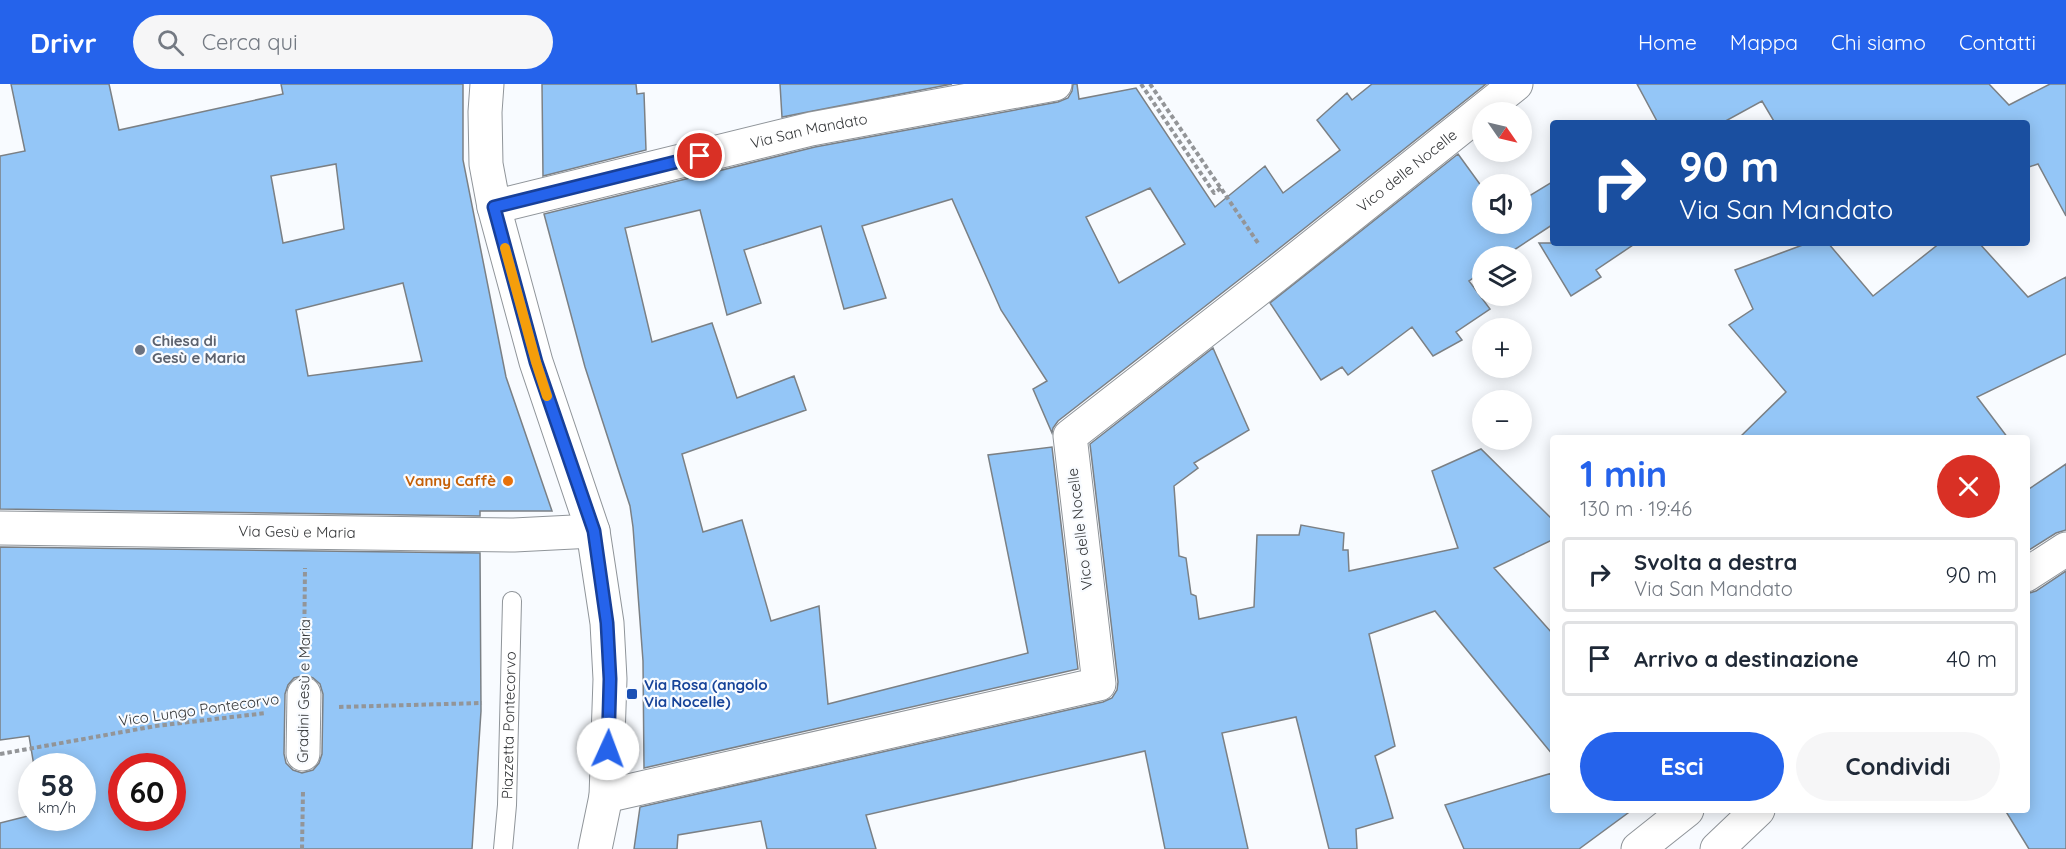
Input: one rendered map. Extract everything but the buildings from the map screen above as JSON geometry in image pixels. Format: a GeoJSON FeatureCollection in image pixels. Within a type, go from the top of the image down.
{"type":"FeatureCollection","features":[{"type":"Feature","properties":{"kind":"street"},"geometry":{"type":"LineString","coordinates":[[487,84],[486,164],[494,207],[536,362],[594,531],[607,623],[610,679],[606,796],[595,849]]}},
{"type":"Feature","properties":{"kind":"street","name":"Via San Mandato"},"geometry":{"type":"LineString","coordinates":[[494,207],[811,129],[1055,84]]}},
{"type":"Feature","properties":{"kind":"street","name":"Vico delle Nocelle"},"geometry":{"type":"LineString","coordinates":[[606,796],[1099,684],[1070,436],[1516,84]]}},
{"type":"Feature","properties":{"kind":"street","name":"Via Gesù e Maria"},"geometry":{"type":"LineString","coordinates":[[0,528],[305,544],[594,531]]}},
{"type":"Feature","properties":{"kind":"street"},"geometry":{"type":"LineString","coordinates":[[2030,572],[2066,549]]}},
{"type":"Feature","properties":{"kind":"street","name":"Gradini Gesù e Maria"},"geometry":{"type":"LineString","coordinates":[[303,754],[304,701]]}},
{"type":"Feature","properties":{"kind":"street"},"geometry":{"type":"LineString","coordinates":[[1638,849],[1683,813]]}},
{"type":"Feature","properties":{"kind":"street"},"geometry":{"type":"LineString","coordinates":[[1717,849],[1755,813]]}},
{"type":"Feature","properties":{"kind":"lane","name":"Piazzetta Pontecorvo"},"geometry":{"type":"LineString","coordinates":[[502,849],[507,805],[512,601]]}},
{"type":"Feature","properties":{"kind":"path"},"geometry":{"type":"LineString","coordinates":[[1141,84],[1214,193],[1221,188]]}},
{"type":"Feature","properties":{"kind":"path"},"geometry":{"type":"LineString","coordinates":[[1150,84],[1253,234]]}},
{"type":"Feature","properties":{"kind":"path","name":"Gradini Gesù e Maria"},"geometry":{"type":"LineString","coordinates":[[304,701],[305,544]]}},
{"type":"Feature","properties":{"kind":"path","name":"Vico Lungo Pontecorvo"},"geometry":{"type":"LineString","coordinates":[[0,754],[304,701],[510,702]]}},
{"type":"Feature","properties":{"kind":"path","name":"Gradini Gesù e Maria"},"geometry":{"type":"LineString","coordinates":[[302,849],[303,754]]}},
{"type":"Feature","properties":{"kind":"slow traffic"},"geometry":{"type":"LineString","coordinates":[[505,248],[547,396]]}},
{"type":"Feature","properties":{"kind":"place","name":"Chiesa di Gesù e Maria"},"geometry":{"type":"Point","coordinates":[140,350]}},
{"type":"Feature","properties":{"kind":"place","name":"Vanny Caffè"},"geometry":{"type":"Point","coordinates":[508,481]}},
{"type":"Feature","properties":{"kind":"place","name":"Via Rosa (angolo Via Nocelle)"},"geometry":{"type":"Point","coordinates":[632,694]}},
{"type":"Feature","properties":{"kind":"route"},"geometry":{"type":"LineString","coordinates":[[608,749],[610,679],[607,623],[594,531],[536,362],[494,207],[700,156]]}}]}
